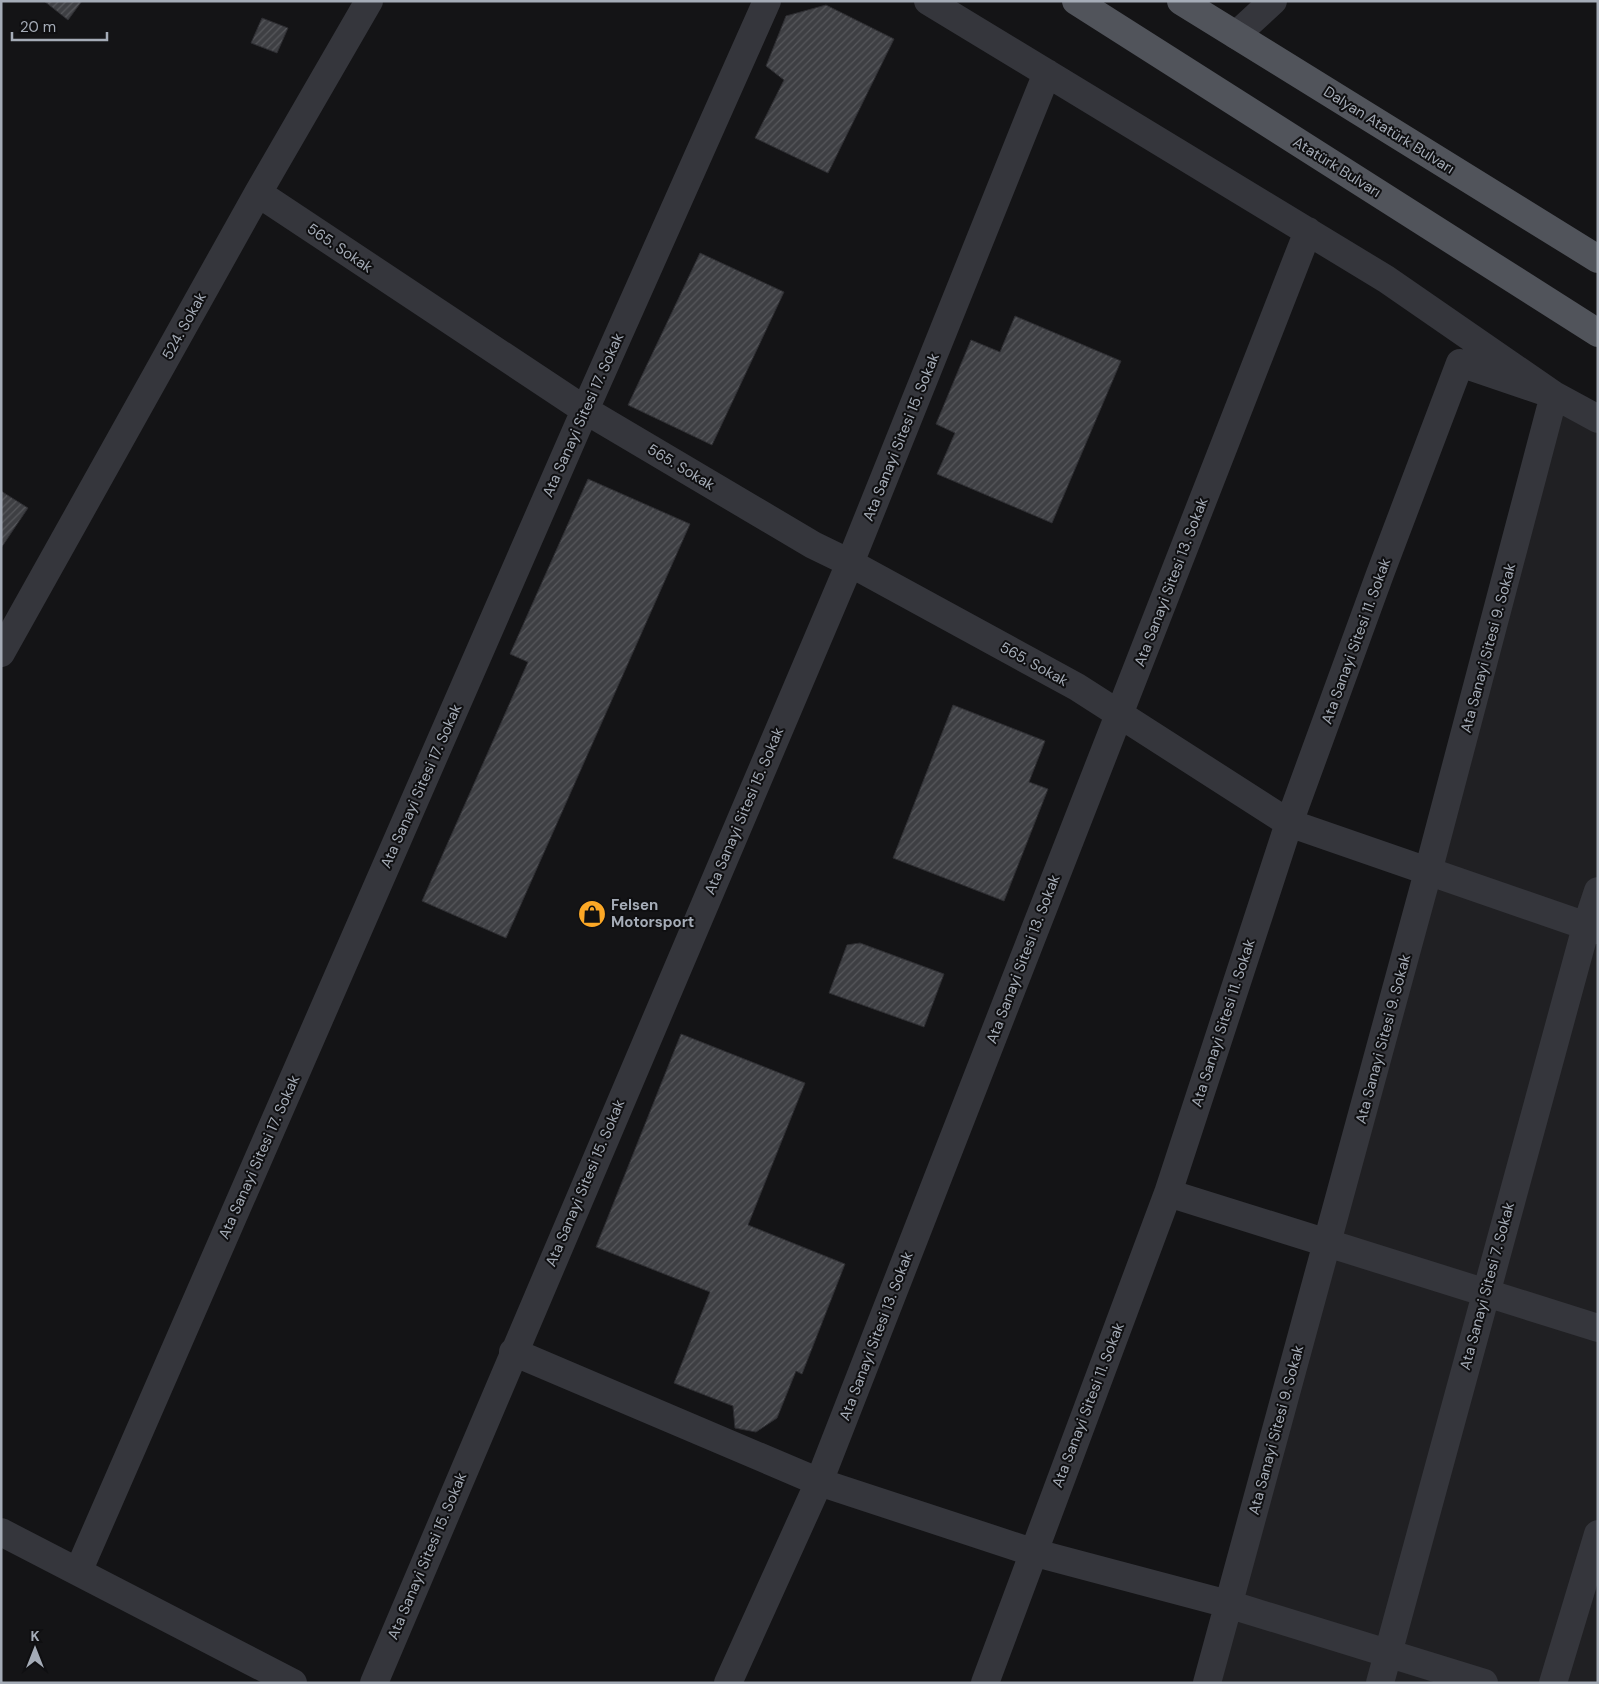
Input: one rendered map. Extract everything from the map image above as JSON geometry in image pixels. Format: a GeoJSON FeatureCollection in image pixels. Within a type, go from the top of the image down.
{"type":"FeatureCollection","features":[{"type":"Feature","properties":{"kind":"main road","name":"Atatürk Bulvarı"},"geometry":{"type":"LineString","coordinates":[[1076,1],[1598,333]]}},
{"type":"Feature","properties":{"kind":"main road","name":"Dalyan Atatürk Bulvarı"},"geometry":{"type":"LineString","coordinates":[[1181,1],[1598,259]]}},
{"type":"Feature","properties":{"kind":"street","name":"524. Sokak"},"geometry":{"type":"LineString","coordinates":[[1,653],[258,193],[370,1]]}},
{"type":"Feature","properties":{"kind":"street","name":"Ata Sanayi Sitesi 17. Sokak"},"geometry":{"type":"LineString","coordinates":[[78,1572],[585,410],[767,1]]}},
{"type":"Feature","properties":{"kind":"street"},"geometry":{"type":"LineString","coordinates":[[928,1],[1386,278],[1554,395],[1598,419]]}},
{"type":"Feature","properties":{"kind":"street"},"geometry":{"type":"LineString","coordinates":[[1236,35],[1273,1]]}},
{"type":"Feature","properties":{"kind":"street","name":"Ata Sanayi Sitesi 15. Sokak"},"geometry":{"type":"LineString","coordinates":[[374,1683],[850,562],[1047,73]]}},
{"type":"Feature","properties":{"kind":"street","name":"565. Sokak"},"geometry":{"type":"LineString","coordinates":[[258,193],[585,410],[812,545],[850,562],[1077,687],[1289,823],[1592,929]]}},
{"type":"Feature","properties":{"kind":"street","name":"Ata Sanayi Sitesi 13. Sokak"},"geometry":{"type":"LineString","coordinates":[[728,1683],[819,1482],[1308,231]]}},
{"type":"Feature","properties":{"kind":"street","name":"Ata Sanayi Sitesi 11. Sokak"},"geometry":{"type":"LineString","coordinates":[[985,1683],[1032,1552],[1168,1193],[1289,823],[1460,363],[1554,395]]}},
{"type":"Feature","properties":{"kind":"street","name":"Ata Sanayi Sitesi 9. Sokak"},"geometry":{"type":"LineString","coordinates":[[1207,1683],[1428,872],[1554,395]]}},
{"type":"Feature","properties":{"kind":"street","name":"Ata Sanayi Sitesi 7. Sokak"},"geometry":{"type":"LineString","coordinates":[[1380,1683],[1485,1292],[1592,929],[1598,891]]}},
{"type":"Feature","properties":{"kind":"street"},"geometry":{"type":"LineString","coordinates":[[1168,1193],[1598,1328]]}},
{"type":"Feature","properties":{"kind":"street"},"geometry":{"type":"LineString","coordinates":[[513,1352],[819,1482],[1032,1552],[1228,1604],[1484,1683]]}},
{"type":"Feature","properties":{"kind":"street"},"geometry":{"type":"LineString","coordinates":[[1,1532],[293,1683]]}},
{"type":"Feature","properties":{"kind":"street"},"geometry":{"type":"LineString","coordinates":[[1553,1683],[1598,1534]]}},
{"type":"Feature","properties":{"kind":"shaded area"},"geometry":{"type":"Polygon","coordinates":[[[1554,395],[1598,418],[1598,1683],[1205,1683],[1554,395]]]}},
{"type":"Feature","properties":{"kind":"building"},"geometry":{"type":"Polygon","coordinates":[[[44,1],[82,1],[68,20],[44,1]]]}},
{"type":"Feature","properties":{"kind":"building"},"geometry":{"type":"Polygon","coordinates":[[[826,5],[894,39],[828,173],[755,138],[784,80],[766,66],[786,16],[826,5]]]}},
{"type":"Feature","properties":{"kind":"building"},"geometry":{"type":"Polygon","coordinates":[[[262,18],[288,28],[277,53],[251,43],[262,18]]]}},
{"type":"Feature","properties":{"kind":"building"},"geometry":{"type":"Polygon","coordinates":[[[700,253],[784,292],[712,445],[628,405],[700,253]]]}},
{"type":"Feature","properties":{"kind":"building"},"geometry":{"type":"Polygon","coordinates":[[[1015,316],[1121,361],[1052,523],[937,474],[955,433],[936,424],[971,340],[1000,352],[1015,316]]]}},
{"type":"Feature","properties":{"kind":"building"},"geometry":{"type":"Polygon","coordinates":[[[588,479],[690,524],[506,938],[422,901],[528,662],[510,654],[588,479]]]}},
{"type":"Feature","properties":{"kind":"building"},"geometry":{"type":"Polygon","coordinates":[[[1,491],[28,508],[1,548],[1,491]]]}},
{"type":"Feature","properties":{"kind":"building"},"geometry":{"type":"Polygon","coordinates":[[[953,705],[1045,741],[1029,782],[1048,789],[1004,901],[893,858],[953,705]]]}},
{"type":"Feature","properties":{"kind":"building"},"geometry":{"type":"Polygon","coordinates":[[[860,943],[944,974],[924,1027],[829,993],[847,945],[860,943]]]}},
{"type":"Feature","properties":{"kind":"building"},"geometry":{"type":"Polygon","coordinates":[[[681,1034],[805,1083],[748,1225],[845,1264],[802,1374],[796,1371],[777,1418],[756,1432],[735,1428],[733,1406],[674,1383],[710,1292],[596,1247],[681,1034]]]}},
{"type":"Feature","properties":{"kind":"place","name":"Felsen Motorsport"},"geometry":{"type":"Point","coordinates":[592,914]}}]}
